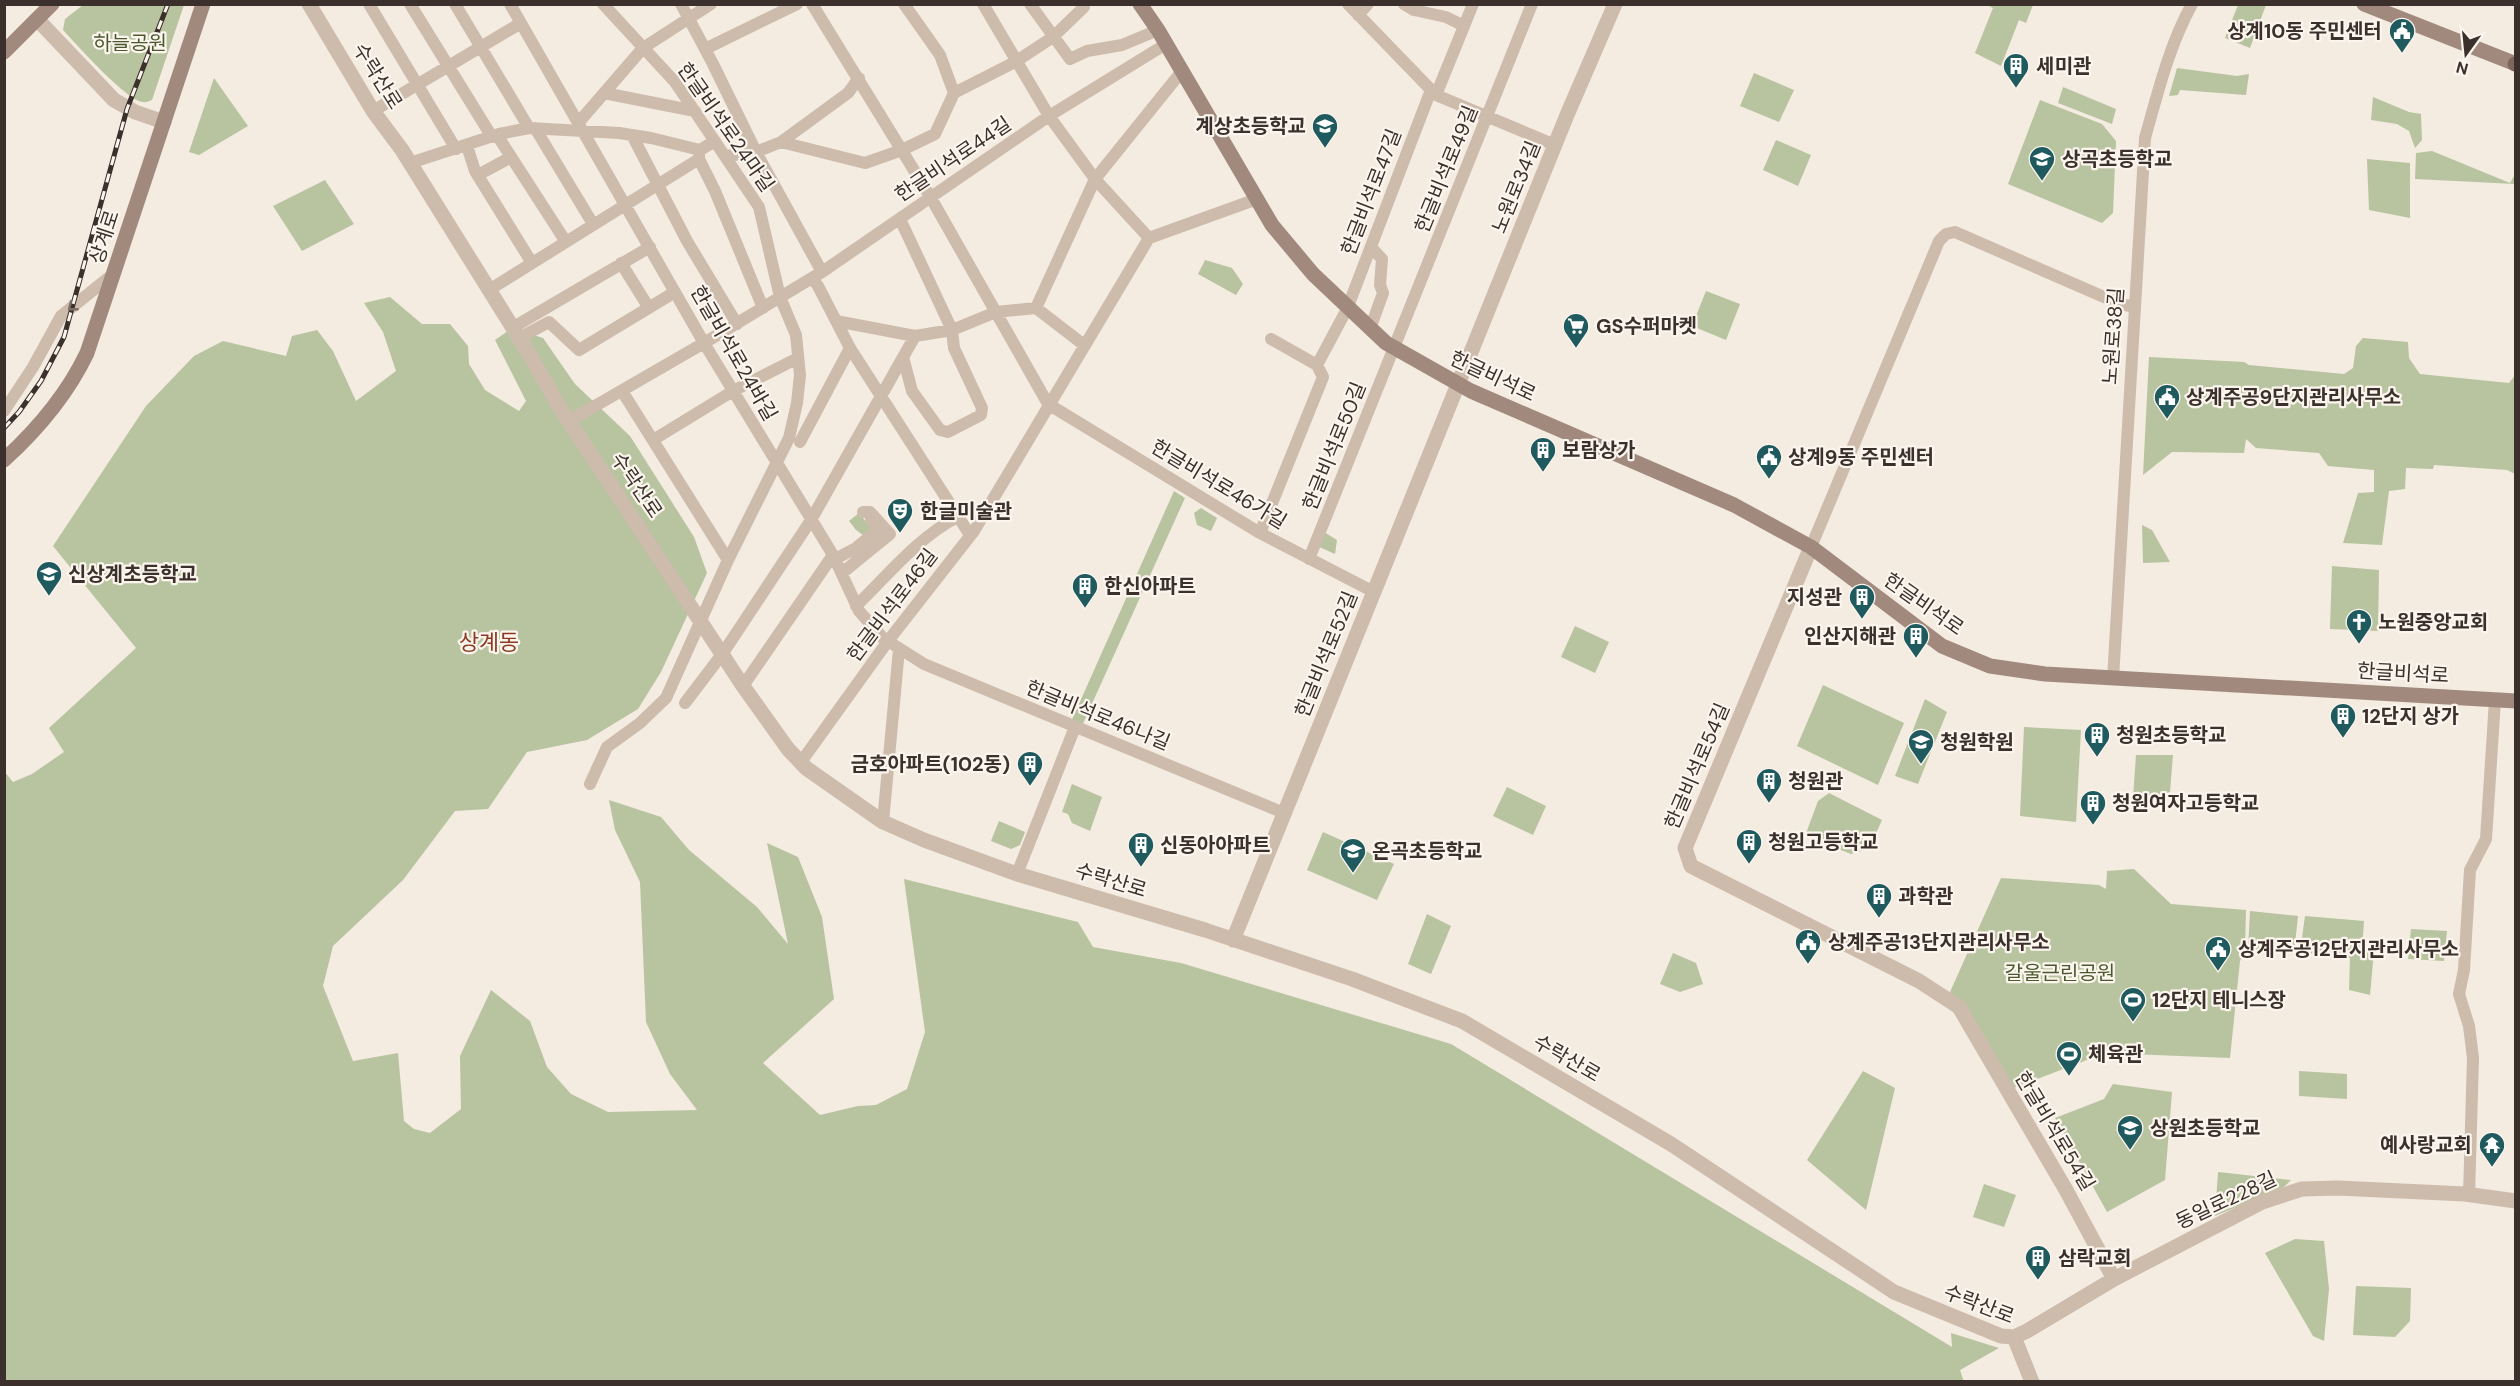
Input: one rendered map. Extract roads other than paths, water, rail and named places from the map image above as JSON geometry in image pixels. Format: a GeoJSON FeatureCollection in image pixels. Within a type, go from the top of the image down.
{"type":"FeatureCollection","features":[{"type":"Feature","properties":{"kind":"main road"},"geometry":{"type":"LineString","coordinates":[[4,52],[52,4]]}},
{"type":"Feature","properties":{"kind":"main road","name":"상계로"},"geometry":{"type":"LineString","coordinates":[[4,460],[57,404],[76,375],[94,337],[203,4]]}},
{"type":"Feature","properties":{"kind":"main road","name":"한글비석로"},"geometry":{"type":"LineString","coordinates":[[1140,4],[1158,30],[1272,225],[1301,262],[1370,329],[1395,348],[1457,385],[1734,505],[1811,547],[1942,646],[1966,658],[2007,669],[2113,679],[2516,701]]}},
{"type":"Feature","properties":{"kind":"main road"},"geometry":{"type":"LineString","coordinates":[[2364,4],[2515,64]]}},
{"type":"Feature","properties":{"kind":"street","name":"수락산로"},"geometry":{"type":"LineString","coordinates":[[309,4],[373,111],[410,163],[569,421],[743,686],[788,749],[801,762],[883,822],[924,840],[1017,874],[1352,979],[1462,1021],[1671,1144],[1894,1292],[2001,1336],[2014,1337],[2032,1382]]}},
{"type":"Feature","properties":{"kind":"street"},"geometry":{"type":"LineString","coordinates":[[369,4],[532,263]]}},
{"type":"Feature","properties":{"kind":"street"},"geometry":{"type":"LineString","coordinates":[[410,4],[448,67],[494,136],[511,157],[566,242]]}},
{"type":"Feature","properties":{"kind":"street"},"geometry":{"type":"LineString","coordinates":[[455,4],[593,224]]}},
{"type":"Feature","properties":{"kind":"street","name":"한글비석로24바길"},"geometry":{"type":"LineString","coordinates":[[510,4],[705,344],[834,557],[856,606],[888,641]]}},
{"type":"Feature","properties":{"kind":"street","name":"한글비석로24마길"},"geometry":{"type":"LineString","coordinates":[[590,784],[607,747],[640,723],[666,698],[728,560],[789,438],[797,403],[798,358],[796,335],[780,297],[759,207],[675,82],[603,4]]}},
{"type":"Feature","properties":{"kind":"street"},"geometry":{"type":"LineString","coordinates":[[681,4],[817,275],[819,286],[850,348],[970,535]]}},
{"type":"Feature","properties":{"kind":"street"},"geometry":{"type":"LineString","coordinates":[[581,126],[604,93],[643,48],[711,4]]}},
{"type":"Feature","properties":{"kind":"street"},"geometry":{"type":"LineString","coordinates":[[705,49],[797,4]]}},
{"type":"Feature","properties":{"kind":"street"},"geometry":{"type":"LineString","coordinates":[[812,4],[931,198],[1048,404]]}},
{"type":"Feature","properties":{"kind":"street"},"geometry":{"type":"LineString","coordinates":[[983,4],[1049,116],[1095,179],[1149,238],[1257,199]]}},
{"type":"Feature","properties":{"kind":"street"},"geometry":{"type":"LineString","coordinates":[[1030,4],[1070,59],[1087,51],[1122,45],[1158,30]]}},
{"type":"Feature","properties":{"kind":"street"},"geometry":{"type":"LineString","coordinates":[[1348,4],[1433,92],[1555,145]]}},
{"type":"Feature","properties":{"kind":"street"},"geometry":{"type":"LineString","coordinates":[[1358,15],[1368,4]]}},
{"type":"Feature","properties":{"kind":"street"},"geometry":{"type":"LineString","coordinates":[[1404,4],[1414,10],[1446,17],[1464,26]]}},
{"type":"Feature","properties":{"kind":"street","name":"한글비석로47길"},"geometry":{"type":"LineString","coordinates":[[1317,365],[1347,309],[1433,92],[1473,4]]}},
{"type":"Feature","properties":{"kind":"street","name":"한글비석로49길"},"geometry":{"type":"LineString","coordinates":[[1395,348],[1532,4]]}},
{"type":"Feature","properties":{"kind":"street","name":"노원로34길"},"geometry":{"type":"LineString","coordinates":[[1457,385],[1615,4]]}},
{"type":"Feature","properties":{"kind":"street","name":"노원로38길"},"geometry":{"type":"LineString","coordinates":[[2113,679],[2145,138],[2163,72],[2179,29],[2192,4]]}},
{"type":"Feature","properties":{"kind":"street"},"geometry":{"type":"LineString","coordinates":[[909,6],[940,56],[954,93]]}},
{"type":"Feature","properties":{"kind":"street"},"geometry":{"type":"LineString","coordinates":[[781,142],[865,163],[902,150],[935,134],[954,93],[1016,62],[1053,37],[1084,7]]}},
{"type":"Feature","properties":{"kind":"street"},"geometry":{"type":"LineString","coordinates":[[37,20],[114,100],[135,112],[164,122]]}},
{"type":"Feature","properties":{"kind":"street"},"geometry":{"type":"LineString","coordinates":[[373,111],[521,23]]}},
{"type":"Feature","properties":{"kind":"street","name":"한글비석로44길"},"geometry":{"type":"LineString","coordinates":[[569,421],[705,344],[817,275],[1049,116],[1166,44]]}},
{"type":"Feature","properties":{"kind":"street"},"geometry":{"type":"LineString","coordinates":[[1036,308],[1095,179],[1182,71]]}},
{"type":"Feature","properties":{"kind":"street"},"geometry":{"type":"LineString","coordinates":[[726,156],[756,152],[781,142],[848,93],[859,78]]}},
{"type":"Feature","properties":{"kind":"street"},"geometry":{"type":"LineString","coordinates":[[604,93],[694,111]]}},
{"type":"Feature","properties":{"kind":"street"},"geometry":{"type":"LineString","coordinates":[[410,163],[494,136],[532,128],[581,126],[632,135],[699,155]]}},
{"type":"Feature","properties":{"kind":"street"},"geometry":{"type":"LineString","coordinates":[[632,135],[656,179],[656,185],[737,324]]}},
{"type":"Feature","properties":{"kind":"street"},"geometry":{"type":"LineString","coordinates":[[489,290],[656,185],[715,141]]}},
{"type":"Feature","properties":{"kind":"street"},"geometry":{"type":"LineString","coordinates":[[699,155],[763,308]]}},
{"type":"Feature","properties":{"kind":"street"},"geometry":{"type":"LineString","coordinates":[[478,175],[511,157]]}},
{"type":"Feature","properties":{"kind":"street"},"geometry":{"type":"LineString","coordinates":[[900,219],[952,330],[954,348],[982,408],[981,415],[948,432],[940,430],[918,400],[909,382],[903,357]]}},
{"type":"Feature","properties":{"kind":"street"},"geometry":{"type":"LineString","coordinates":[[1811,547],[1939,241],[1946,234],[1955,232],[2120,304],[2135,307]]}},
{"type":"Feature","properties":{"kind":"street","name":"한글비석로46길"},"geometry":{"type":"LineString","coordinates":[[801,762],[888,641],[970,535],[1149,238]]}},
{"type":"Feature","properties":{"kind":"street"},"geometry":{"type":"LineString","coordinates":[[516,333],[621,263],[650,247]]}},
{"type":"Feature","properties":{"kind":"street"},"geometry":{"type":"LineString","coordinates":[[1370,329],[1383,293],[1380,285],[1382,260],[1371,247]]}},
{"type":"Feature","properties":{"kind":"street"},"geometry":{"type":"LineString","coordinates":[[621,263],[649,308]]}},
{"type":"Feature","properties":{"kind":"street"},"geometry":{"type":"LineString","coordinates":[[4,411],[61,316],[104,283],[115,268]]}},
{"type":"Feature","properties":{"kind":"street"},"geometry":{"type":"LineString","coordinates":[[516,333],[549,322],[579,350],[675,292]]}},
{"type":"Feature","properties":{"kind":"street"},"geometry":{"type":"LineString","coordinates":[[836,321],[915,336],[952,330],[996,312],[1036,308],[1083,345]]}},
{"type":"Feature","properties":{"kind":"street"},"geometry":{"type":"LineString","coordinates":[[685,703],[723,653],[811,520],[915,336]]}},
{"type":"Feature","properties":{"kind":"street"},"geometry":{"type":"LineString","coordinates":[[1260,532],[1323,377],[1317,365],[1271,339]]}},
{"type":"Feature","properties":{"kind":"street"},"geometry":{"type":"LineString","coordinates":[[800,442],[850,348]]}},
{"type":"Feature","properties":{"kind":"street","name":"한글비석로50길"},"geometry":{"type":"LineString","coordinates":[[1309,559],[1395,348]]}},
{"type":"Feature","properties":{"kind":"street"},"geometry":{"type":"LineString","coordinates":[[653,440],[733,391],[798,358]]}},
{"type":"Feature","properties":{"kind":"street","name":"한글비석로52길"},"geometry":{"type":"LineString","coordinates":[[1233,940],[1457,385]]}},
{"type":"Feature","properties":{"kind":"street"},"geometry":{"type":"LineString","coordinates":[[622,391],[728,560]]}},
{"type":"Feature","properties":{"kind":"street","name":"한글비석로46가길"},"geometry":{"type":"LineString","coordinates":[[1048,404],[1260,532],[1374,592]]}},
{"type":"Feature","properties":{"kind":"street"},"geometry":{"type":"LineString","coordinates":[[743,686],[834,557],[856,549],[878,530],[875,522],[863,512],[870,512],[890,534],[842,573]]}},
{"type":"Feature","properties":{"kind":"street"},"geometry":{"type":"LineString","coordinates":[[856,606],[926,536],[959,516]]}},
{"type":"Feature","properties":{"kind":"street","name":"한글비석로54길"},"geometry":{"type":"LineString","coordinates":[[1811,547],[1685,848],[1691,866],[1919,981],[1959,1007],[2066,1190],[2114,1278]]}},
{"type":"Feature","properties":{"kind":"street","name":"한글비석로46나길"},"geometry":{"type":"LineString","coordinates":[[888,641],[924,664],[1284,813]]}},
{"type":"Feature","properties":{"kind":"street"},"geometry":{"type":"LineString","coordinates":[[883,822],[900,649]]}},
{"type":"Feature","properties":{"kind":"street"},"geometry":{"type":"LineString","coordinates":[[2469,1195],[2473,1058],[2469,1026],[2459,994],[2464,970],[2470,870],[2486,839],[2495,700]]}},
{"type":"Feature","properties":{"kind":"street"},"geometry":{"type":"LineString","coordinates":[[1017,874],[1075,727]]}},
{"type":"Feature","properties":{"kind":"street","name":"동일로228길"},"geometry":{"type":"LineString","coordinates":[[2014,1337],[2114,1278],[2283,1193],[2302,1189],[2338,1188],[2469,1195],[2516,1201]]}},
{"type":"Feature","properties":{"kind":"railway"},"geometry":{"type":"LineString","coordinates":[[4,428],[19,412],[41,381],[64,337],[127,109],[168,4]]}},
{"type":"Feature","properties":{"kind":"place","name":"상계10동 주민센터"},"geometry":{"type":"Point","coordinates":[2402,54]}},
{"type":"Feature","properties":{"kind":"place","name":"세미관"},"geometry":{"type":"Point","coordinates":[2016,89]}},
{"type":"Feature","properties":{"kind":"place","name":"계상초등학교"},"geometry":{"type":"Point","coordinates":[1325,149]}},
{"type":"Feature","properties":{"kind":"place","name":"상곡초등학교"},"geometry":{"type":"Point","coordinates":[2042,182]}},
{"type":"Feature","properties":{"kind":"place","name":"GS수퍼마켓"},"geometry":{"type":"Point","coordinates":[1576,349]}},
{"type":"Feature","properties":{"kind":"place","name":"상계주공9단지관리사무소"},"geometry":{"type":"Point","coordinates":[2167,420]}},
{"type":"Feature","properties":{"kind":"place","name":"보람상가"},"geometry":{"type":"Point","coordinates":[1543,473]}},
{"type":"Feature","properties":{"kind":"place","name":"상계9동 주민센터"},"geometry":{"type":"Point","coordinates":[1769,480]}},
{"type":"Feature","properties":{"kind":"place","name":"한글미술관"},"geometry":{"type":"Point","coordinates":[900,534]}},
{"type":"Feature","properties":{"kind":"place","name":"신상계초등학교"},"geometry":{"type":"Point","coordinates":[49,597]}},
{"type":"Feature","properties":{"kind":"place","name":"한신아파트"},"geometry":{"type":"Point","coordinates":[1085,609]}},
{"type":"Feature","properties":{"kind":"place","name":"지성관"},"geometry":{"type":"Point","coordinates":[1862,620]}},
{"type":"Feature","properties":{"kind":"place","name":"노원중앙교회"},"geometry":{"type":"Point","coordinates":[2359,645]}},
{"type":"Feature","properties":{"kind":"place","name":"인산지해관"},"geometry":{"type":"Point","coordinates":[1916,659]}},
{"type":"Feature","properties":{"kind":"place","name":"12단지 상가"},"geometry":{"type":"Point","coordinates":[2343,739]}},
{"type":"Feature","properties":{"kind":"place","name":"청원초등학교"},"geometry":{"type":"Point","coordinates":[2097,758]}},
{"type":"Feature","properties":{"kind":"place","name":"청원학원"},"geometry":{"type":"Point","coordinates":[1921,765]}},
{"type":"Feature","properties":{"kind":"place","name":"금호아파트(102동)"},"geometry":{"type":"Point","coordinates":[1030,787]}},
{"type":"Feature","properties":{"kind":"place","name":"청원관"},"geometry":{"type":"Point","coordinates":[1769,804]}},
{"type":"Feature","properties":{"kind":"place","name":"청원여자고등학교"},"geometry":{"type":"Point","coordinates":[2093,826]}},
{"type":"Feature","properties":{"kind":"place","name":"청원고등학교"},"geometry":{"type":"Point","coordinates":[1749,865]}},
{"type":"Feature","properties":{"kind":"place","name":"신동아아파트"},"geometry":{"type":"Point","coordinates":[1141,868]}},
{"type":"Feature","properties":{"kind":"place","name":"온곡초등학교"},"geometry":{"type":"Point","coordinates":[1353,874]}},
{"type":"Feature","properties":{"kind":"place","name":"과학관"},"geometry":{"type":"Point","coordinates":[1879,919]}},
{"type":"Feature","properties":{"kind":"place","name":"상계주공13단지관리사무소"},"geometry":{"type":"Point","coordinates":[1808,965]}},
{"type":"Feature","properties":{"kind":"place","name":"상계주공12단지관리사무소"},"geometry":{"type":"Point","coordinates":[2218,972]}},
{"type":"Feature","properties":{"kind":"place","name":"12단지 테니스장"},"geometry":{"type":"Point","coordinates":[2133,1023]}},
{"type":"Feature","properties":{"kind":"place","name":"체육관"},"geometry":{"type":"Point","coordinates":[2069,1077]}},
{"type":"Feature","properties":{"kind":"place","name":"상원초등학교"},"geometry":{"type":"Point","coordinates":[2130,1151]}},
{"type":"Feature","properties":{"kind":"place","name":"예사랑교회"},"geometry":{"type":"Point","coordinates":[2492,1168]}},
{"type":"Feature","properties":{"kind":"place","name":"삼락교회"},"geometry":{"type":"Point","coordinates":[2038,1281]}},
{"type":"Feature","properties":{"kind":"district","name":"상계동"},"geometry":{"type":"Point","coordinates":[489,642]}},
{"type":"Feature","properties":{"kind":"park label","name":"하늘공원"},"geometry":{"type":"Point","coordinates":[130,43]}},
{"type":"Feature","properties":{"kind":"park label","name":"갈울근린공원"},"geometry":{"type":"Point","coordinates":[2060,973]}}]}
